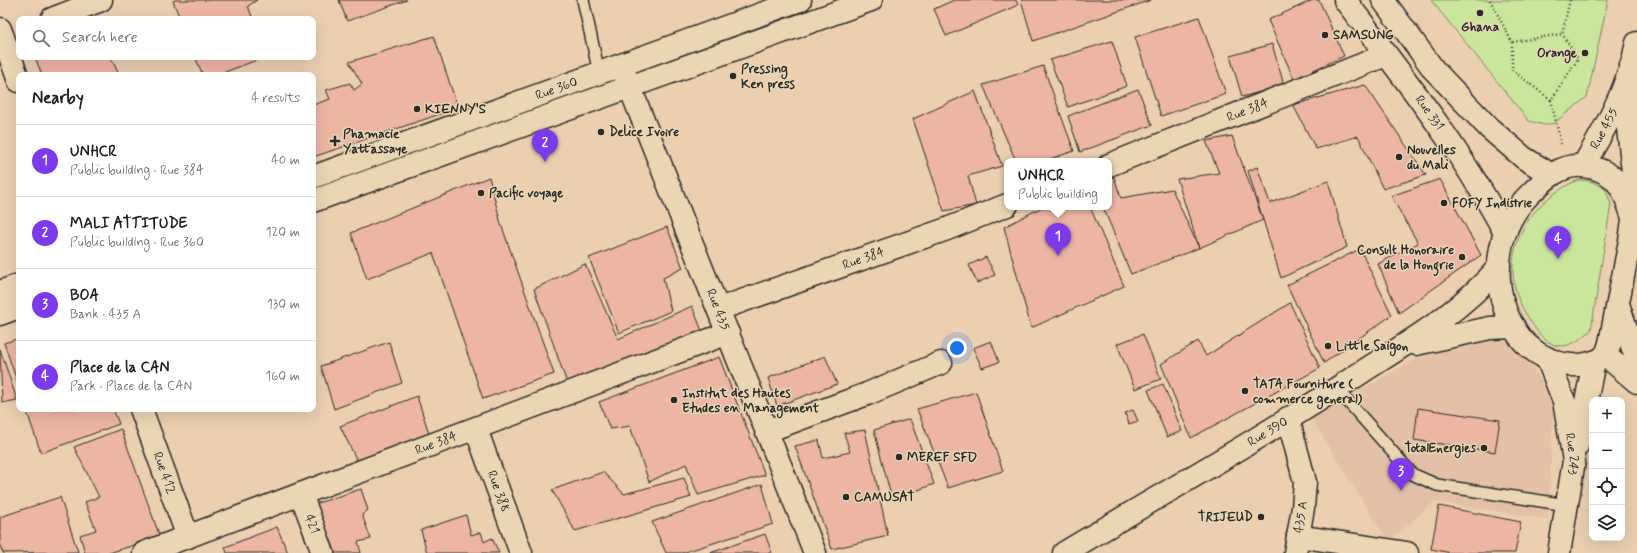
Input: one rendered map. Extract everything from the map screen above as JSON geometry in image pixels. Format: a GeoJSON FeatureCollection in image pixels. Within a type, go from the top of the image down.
{"type":"FeatureCollection","features":[{"type":"Feature","properties":{"kind":"street"},"geometry":{"type":"LineString","coordinates":[[60,16],[101,0]]}},
{"type":"Feature","properties":{"kind":"street","name":"Rue 360"},"geometry":{"type":"LineString","coordinates":[[316,176],[800,0]]}},
{"type":"Feature","properties":{"kind":"street"},"geometry":{"type":"LineString","coordinates":[[316,200],[871,0]]}},
{"type":"Feature","properties":{"kind":"street","name":"Rue 331"},"geometry":{"type":"LineString","coordinates":[[1345,0],[1450,144],[1489,202],[1504,231]]}},
{"type":"Feature","properties":{"kind":"street"},"geometry":{"type":"LineString","coordinates":[[1383,0],[1434,70],[1489,128],[1524,158],[1567,170],[1601,171],[1618,181],[1626,196],[1635,204]]}},
{"type":"Feature","properties":{"kind":"street"},"geometry":{"type":"LineString","coordinates":[[7,33],[17,72]]}},
{"type":"Feature","properties":{"kind":"street","name":"Rue 455"},"geometry":{"type":"LineString","coordinates":[[1504,231],[1527,196],[1567,170],[1609,122],[1632,68],[1637,44]]}},
{"type":"Feature","properties":{"kind":"street","name":"Rue 384"},"geometry":{"type":"LineString","coordinates":[[1112,164],[1386,55]]}},
{"type":"Feature","properties":{"kind":"street","name":"Rue 435"},"geometry":{"type":"LineString","coordinates":[[621,65],[816,553]]}},
{"type":"Feature","properties":{"kind":"street"},"geometry":{"type":"LineString","coordinates":[[1574,461],[1600,358],[1614,331],[1618,306],[1630,274],[1635,204],[1628,128],[1632,68]]}},
{"type":"Feature","properties":{"kind":"street","name":"Rue 384"},"geometry":{"type":"LineString","coordinates":[[719,309],[947,229],[1004,206]]}},
{"type":"Feature","properties":{"kind":"street"},"geometry":{"type":"LineString","coordinates":[[1504,231],[1499,267],[1499,280],[1504,302],[1514,327],[1529,346],[1547,358],[1563,365],[1582,366],[1600,358]]}},
{"type":"Feature","properties":{"kind":"street","name":"Rue 390"},"geometry":{"type":"LineString","coordinates":[[1064,553],[1337,389],[1434,326],[1475,294],[1499,267]]}},
{"type":"Feature","properties":{"kind":"street"},"geometry":{"type":"LineString","coordinates":[[0,292],[16,286]]}},
{"type":"Feature","properties":{"kind":"street"},"geometry":{"type":"LineString","coordinates":[[1618,306],[1637,361]]}},
{"type":"Feature","properties":{"kind":"street"},"geometry":{"type":"LineString","coordinates":[[0,314],[16,308]]}},
{"type":"Feature","properties":{"kind":"street"},"geometry":{"type":"LineString","coordinates":[[1399,348],[1466,332],[1490,328],[1514,327]]}},
{"type":"Feature","properties":{"kind":"street","name":"Rue 384"},"geometry":{"type":"LineString","coordinates":[[144,553],[728,333]]}},
{"type":"Feature","properties":{"kind":"street","name":"Rue 243"},"geometry":{"type":"LineString","coordinates":[[1547,358],[1564,401],[1574,461],[1559,553]]}},
{"type":"Feature","properties":{"kind":"street"},"geometry":{"type":"LineString","coordinates":[[1600,358],[1637,382]]}},
{"type":"Feature","properties":{"kind":"street"},"geometry":{"type":"LineString","coordinates":[[767,431],[867,394],[941,364]]}},
{"type":"Feature","properties":{"kind":"street","name":"Rue 412"},"geometry":{"type":"LineString","coordinates":[[142,412],[188,537]]}},
{"type":"Feature","properties":{"kind":"street","name":"435 A"},"geometry":{"type":"LineString","coordinates":[[1288,418],[1305,482],[1303,508],[1296,545]]}},
{"type":"Feature","properties":{"kind":"street","name":"Rue 388"},"geometry":{"type":"LineString","coordinates":[[476,429],[522,553]]}},
{"type":"Feature","properties":{"kind":"street","name":"421"},"geometry":{"type":"LineString","coordinates":[[301,494],[323,553]]}},
{"type":"Feature","properties":{"kind":"street"},"geometry":{"type":"LineString","coordinates":[[1296,545],[1407,553]]}},
{"type":"Feature","properties":{"kind":"lane"},"geometry":{"type":"LineString","coordinates":[[583,0],[599,72]]}},
{"type":"Feature","properties":{"kind":"lane"},"geometry":{"type":"LineString","coordinates":[[1337,389],[1412,474],[1437,485],[1567,505]]}},
{"type":"Feature","properties":{"kind":"path"},"geometry":{"type":"LineString","coordinates":[[1490,0],[1512,42],[1512,70],[1551,100],[1567,170]]}},
{"type":"Feature","properties":{"kind":"path"},"geometry":{"type":"LineString","coordinates":[[1551,100],[1578,59],[1562,34],[1570,0]]}},
{"type":"Feature","properties":{"kind":"path"},"geometry":{"type":"LineString","coordinates":[[1512,42],[1562,34]]}},
{"type":"Feature","properties":{"kind":"shaded area"},"geometry":{"type":"Polygon","coordinates":[[[1451,339],[1516,339],[1554,401],[1548,519],[1434,502],[1388,542],[1311,418],[1451,339]]]}},
{"type":"Feature","properties":{"kind":"green space"},"geometry":{"type":"Polygon","coordinates":[[[1431,0],[1608,0],[1587,97],[1554,123],[1544,125],[1529,121],[1431,0]]]}},
{"type":"Feature","properties":{"kind":"green space"},"geometry":{"type":"Polygon","coordinates":[[[1578,180],[1590,181],[1605,188],[1611,204],[1591,330],[1573,343],[1557,346],[1544,338],[1537,331],[1526,314],[1517,294],[1513,274],[1514,254],[1520,236],[1529,219],[1543,203],[1559,190],[1578,180]]]}},
{"type":"Feature","properties":{"kind":"building"},"geometry":{"type":"Polygon","coordinates":[[[257,0],[248,6],[252,16],[179,16],[173,1],[257,0]]]}},
{"type":"Feature","properties":{"kind":"building"},"geometry":{"type":"Polygon","coordinates":[[[339,0],[407,0],[347,21],[339,0]]]}},
{"type":"Feature","properties":{"kind":"building"},"geometry":{"type":"Polygon","coordinates":[[[954,0],[1016,0],[1018,5],[946,36],[934,9],[954,0]]]}},
{"type":"Feature","properties":{"kind":"building"},"geometry":{"type":"Polygon","coordinates":[[[1021,0],[1151,0],[1033,41],[1021,0]]]}},
{"type":"Feature","properties":{"kind":"building"},"geometry":{"type":"Polygon","coordinates":[[[1313,0],[1319,0],[1344,56],[1294,79],[1268,20],[1313,0]]]}},
{"type":"Feature","properties":{"kind":"building"},"geometry":{"type":"Polygon","coordinates":[[[1199,17],[1226,94],[1161,116],[1135,37],[1199,17]]]}},
{"type":"Feature","properties":{"kind":"building"},"geometry":{"type":"Polygon","coordinates":[[[434,36],[458,108],[316,156],[316,104],[330,99],[326,90],[350,83],[354,90],[362,84],[349,62],[434,36]]]}},
{"type":"Feature","properties":{"kind":"building"},"geometry":{"type":"Polygon","coordinates":[[[1112,41],[1127,86],[1068,107],[1050,60],[1112,41]]]}},
{"type":"Feature","properties":{"kind":"building"},"geometry":{"type":"Polygon","coordinates":[[[1272,44],[1284,85],[1242,97],[1230,56],[1272,44]]]}},
{"type":"Feature","properties":{"kind":"building"},"geometry":{"type":"Polygon","coordinates":[[[36,60],[112,60],[118,72],[41,72],[36,60]]]}},
{"type":"Feature","properties":{"kind":"building"},"geometry":{"type":"Polygon","coordinates":[[[196,60],[257,60],[225,72],[202,72],[196,60]]]}},
{"type":"Feature","properties":{"kind":"building"},"geometry":{"type":"Polygon","coordinates":[[[1043,66],[1074,151],[1053,158],[1015,158],[983,85],[1043,66]]]}},
{"type":"Feature","properties":{"kind":"building"},"geometry":{"type":"Polygon","coordinates":[[[1365,85],[1426,175],[1383,189],[1358,136],[1316,149],[1293,105],[1365,85]]]}},
{"type":"Feature","properties":{"kind":"building"},"geometry":{"type":"Polygon","coordinates":[[[1138,89],[1152,125],[1080,152],[1068,116],[1138,89]]]}},
{"type":"Feature","properties":{"kind":"building"},"geometry":{"type":"Polygon","coordinates":[[[975,91],[1002,166],[968,176],[976,205],[944,211],[913,119],[975,91]]]}},
{"type":"Feature","properties":{"kind":"building"},"geometry":{"type":"Polygon","coordinates":[[[1232,136],[1263,220],[1199,248],[1177,179],[1219,173],[1206,141],[1232,136]]]}},
{"type":"Feature","properties":{"kind":"building"},"geometry":{"type":"Polygon","coordinates":[[[1257,167],[1270,203],[1328,181],[1347,247],[1281,278],[1248,171],[1257,167]]]}},
{"type":"Feature","properties":{"kind":"building"},"geometry":{"type":"Polygon","coordinates":[[[489,177],[501,224],[554,374],[483,399],[433,253],[367,279],[351,233],[489,177]]]}},
{"type":"Feature","properties":{"kind":"building"},"geometry":{"type":"Polygon","coordinates":[[[1112,177],[1114,177],[1121,198],[1172,189],[1199,248],[1131,274],[1104,210],[1112,210],[1112,177]]]}},
{"type":"Feature","properties":{"kind":"building"},"geometry":{"type":"Polygon","coordinates":[[[1440,179],[1481,255],[1399,313],[1378,264],[1418,243],[1391,196],[1440,179]]]}},
{"type":"Feature","properties":{"kind":"building"},"geometry":{"type":"Polygon","coordinates":[[[1036,210],[1091,210],[1124,286],[1031,328],[1004,227],[1036,210]]]}},
{"type":"Feature","properties":{"kind":"building"},"geometry":{"type":"Polygon","coordinates":[[[667,227],[683,268],[663,278],[671,311],[619,333],[589,258],[667,227]]]}},
{"type":"Feature","properties":{"kind":"building"},"geometry":{"type":"Polygon","coordinates":[[[1360,249],[1392,315],[1324,363],[1287,285],[1360,249]]]}},
{"type":"Feature","properties":{"kind":"building"},"geometry":{"type":"Polygon","coordinates":[[[986,257],[995,275],[977,283],[969,265],[986,257]]]}},
{"type":"Feature","properties":{"kind":"building"},"geometry":{"type":"Polygon","coordinates":[[[585,264],[618,339],[692,306],[702,331],[569,389],[534,289],[585,264]]]}},
{"type":"Feature","properties":{"kind":"building"},"geometry":{"type":"Polygon","coordinates":[[[1290,303],[1320,368],[1191,438],[1161,364],[1198,341],[1206,356],[1290,303]]]}},
{"type":"Feature","properties":{"kind":"building"},"geometry":{"type":"Polygon","coordinates":[[[1143,334],[1161,379],[1135,389],[1117,344],[1143,334]]]}},
{"type":"Feature","properties":{"kind":"building"},"geometry":{"type":"Polygon","coordinates":[[[16,339],[16,378],[4,343],[16,339]]]}},
{"type":"Feature","properties":{"kind":"building"},"geometry":{"type":"Polygon","coordinates":[[[991,341],[999,362],[982,368],[973,348],[991,341]]]}},
{"type":"Feature","properties":{"kind":"building"},"geometry":{"type":"Polygon","coordinates":[[[389,342],[402,383],[334,409],[321,366],[389,342]]]}},
{"type":"Feature","properties":{"kind":"building"},"geometry":{"type":"Polygon","coordinates":[[[0,349],[16,397],[16,400],[2,403],[0,349]]]}},
{"type":"Feature","properties":{"kind":"building"},"geometry":{"type":"Polygon","coordinates":[[[825,356],[837,384],[777,406],[768,378],[825,356]]]}},
{"type":"Feature","properties":{"kind":"building"},"geometry":{"type":"Polygon","coordinates":[[[719,357],[765,475],[698,495],[686,464],[649,482],[630,426],[610,429],[599,402],[719,357]]]}},
{"type":"Feature","properties":{"kind":"building"},"geometry":{"type":"Polygon","coordinates":[[[1163,384],[1182,431],[1167,437],[1148,390],[1163,384]]]}},
{"type":"Feature","properties":{"kind":"building"},"geometry":{"type":"Polygon","coordinates":[[[976,392],[1003,471],[948,488],[917,409],[976,392]]]}},
{"type":"Feature","properties":{"kind":"building"},"geometry":{"type":"Polygon","coordinates":[[[417,396],[431,440],[359,465],[340,426],[417,396]]]}},
{"type":"Feature","properties":{"kind":"building"},"geometry":{"type":"Polygon","coordinates":[[[1418,408],[1500,420],[1495,452],[1414,440],[1418,408]]]}},
{"type":"Feature","properties":{"kind":"building"},"geometry":{"type":"Polygon","coordinates":[[[1133,410],[1138,421],[1129,424],[1125,413],[1133,410]]]}},
{"type":"Feature","properties":{"kind":"building"},"geometry":{"type":"Polygon","coordinates":[[[27,412],[114,412],[119,424],[41,453],[27,412]]]}},
{"type":"Feature","properties":{"kind":"building"},"geometry":{"type":"Polygon","coordinates":[[[910,419],[934,484],[892,500],[874,430],[910,419]]]}},
{"type":"Feature","properties":{"kind":"building"},"geometry":{"type":"Polygon","coordinates":[[[121,429],[160,537],[109,553],[85,553],[80,535],[96,530],[85,502],[99,497],[74,447],[121,429]]]}},
{"type":"Feature","properties":{"kind":"building","name":"CAMUSAT"},"geometry":{"type":"Polygon","coordinates":[[[865,430],[888,536],[832,549],[795,446],[819,440],[823,458],[850,452],[844,433],[865,430]]]}},
{"type":"Feature","properties":{"kind":"building"},"geometry":{"type":"Polygon","coordinates":[[[603,472],[624,494],[684,478],[691,497],[575,531],[552,490],[603,472]]]}},
{"type":"Feature","properties":{"kind":"building"},"geometry":{"type":"Polygon","coordinates":[[[762,484],[773,524],[682,553],[666,553],[652,522],[762,484]]]}},
{"type":"Feature","properties":{"kind":"building"},"geometry":{"type":"Polygon","coordinates":[[[361,489],[368,510],[362,515],[371,539],[358,542],[361,553],[333,553],[315,504],[361,489]]]}},
{"type":"Feature","properties":{"kind":"building"},"geometry":{"type":"Polygon","coordinates":[[[60,497],[78,552],[3,553],[0,546],[0,517],[60,497]]]}},
{"type":"Feature","properties":{"kind":"building"},"geometry":{"type":"Polygon","coordinates":[[[1439,506],[1521,522],[1515,553],[1451,553],[1431,549],[1439,506]]]}},
{"type":"Feature","properties":{"kind":"building"},"geometry":{"type":"Polygon","coordinates":[[[466,515],[471,535],[481,532],[484,542],[492,538],[499,553],[427,553],[421,530],[466,515]]]}},
{"type":"Feature","properties":{"kind":"building"},"geometry":{"type":"Polygon","coordinates":[[[277,527],[288,553],[227,553],[225,547],[277,527]]]}},
{"type":"Feature","properties":{"kind":"building"},"geometry":{"type":"Polygon","coordinates":[[[765,534],[772,553],[710,553],[765,534]]]}},
{"type":"Feature","properties":{"kind":"place","name":"Ghana"},"geometry":{"type":"Point","coordinates":[1480,13]}},
{"type":"Feature","properties":{"kind":"place","name":"SAMSUNG"},"geometry":{"type":"Point","coordinates":[1325,35]}},
{"type":"Feature","properties":{"kind":"place","name":"Orange"},"geometry":{"type":"Point","coordinates":[1585,53]}},
{"type":"Feature","properties":{"kind":"place","name":"Pressing Ken press"},"geometry":{"type":"Point","coordinates":[733,76]}},
{"type":"Feature","properties":{"kind":"place","name":"KIENNY'S"},"geometry":{"type":"Point","coordinates":[417,109]}},
{"type":"Feature","properties":{"kind":"place","name":"Delice Ivoire"},"geometry":{"type":"Point","coordinates":[601,132]}},
{"type":"Feature","properties":{"kind":"place","name":"Phamacie Yattassaye"},"geometry":{"type":"Point","coordinates":[335,141]}},
{"type":"Feature","properties":{"kind":"place","name":"Nouvelles du Mali"},"geometry":{"type":"Point","coordinates":[1399,157]}},
{"type":"Feature","properties":{"kind":"place","name":"MALI ATTITUDE"},"geometry":{"type":"Point","coordinates":[545,162]}},
{"type":"Feature","properties":{"kind":"place","name":"Pacific voyage"},"geometry":{"type":"Point","coordinates":[481,193]}},
{"type":"Feature","properties":{"kind":"place","name":"FOFY Indistrie"},"geometry":{"type":"Point","coordinates":[1444,203]}},
{"type":"Feature","properties":{"kind":"place","name":"UNHCR"},"geometry":{"type":"Point","coordinates":[1058,256]}},
{"type":"Feature","properties":{"kind":"place","name":"Consult Honoraire de la Hongrie"},"geometry":{"type":"Point","coordinates":[1462,257]}},
{"type":"Feature","properties":{"kind":"place","name":"Place de la CAN"},"geometry":{"type":"Point","coordinates":[1558,259]}},
{"type":"Feature","properties":{"kind":"place","name":"Little Saigon"},"geometry":{"type":"Point","coordinates":[1328,346]}},
{"type":"Feature","properties":{"kind":"place","name":"TATA Fourniture ( commerce general)"},"geometry":{"type":"Point","coordinates":[1245,391]}},
{"type":"Feature","properties":{"kind":"place","name":"Institut des Hautes Etudes en Management"},"geometry":{"type":"Point","coordinates":[674,400]}},
{"type":"Feature","properties":{"kind":"place","name":"TotalEnergies"},"geometry":{"type":"Point","coordinates":[1484,448]}},
{"type":"Feature","properties":{"kind":"place","name":"MEREF SFD"},"geometry":{"type":"Point","coordinates":[899,457]}},
{"type":"Feature","properties":{"kind":"place","name":"BOA"},"geometry":{"type":"Point","coordinates":[1401,491]}},
{"type":"Feature","properties":{"kind":"place","name":"CAMUSAT"},"geometry":{"type":"Point","coordinates":[846,497]}},
{"type":"Feature","properties":{"kind":"place","name":"TRIJEUD"},"geometry":{"type":"Point","coordinates":[1261,517]}}]}
